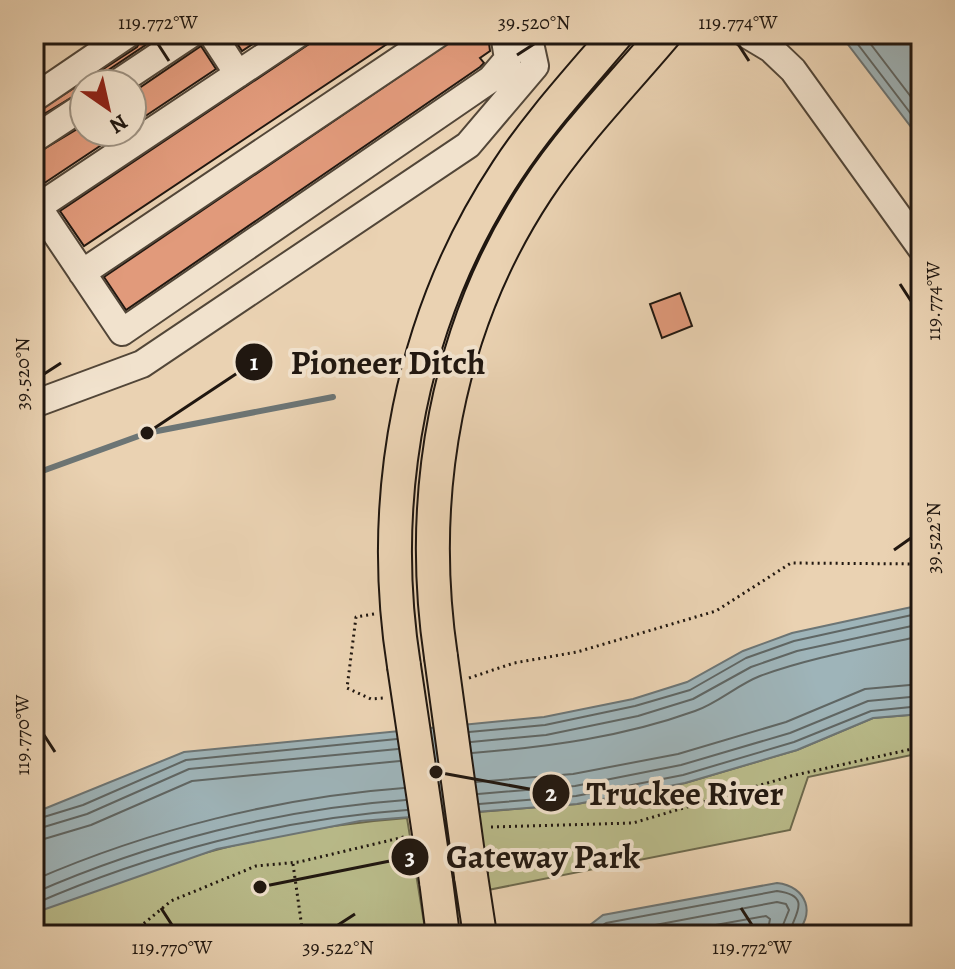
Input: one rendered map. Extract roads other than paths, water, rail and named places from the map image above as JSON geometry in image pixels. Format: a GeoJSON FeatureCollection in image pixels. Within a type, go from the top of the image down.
{"type":"FeatureCollection","features":[{"type":"Feature","properties":{"kind":"main road"},"geometry":{"type":"LineString","coordinates":[[443,935],[397,607],[395,509],[410,406],[447,285],[485,206],[526,143],[599,48],[617,34]]}},
{"type":"Feature","properties":{"kind":"main road"},"geometry":{"type":"LineString","coordinates":[[480,935],[431,579],[432,505],[443,424],[465,343],[498,262],[537,190],[665,34]]}},
{"type":"Feature","properties":{"kind":"street"},"geometry":{"type":"LineString","coordinates":[[34,98],[128,34]]}},
{"type":"Feature","properties":{"kind":"street"},"geometry":{"type":"LineString","coordinates":[[140,68],[191,34]]}},
{"type":"Feature","properties":{"kind":"street"},"geometry":{"type":"LineString","coordinates":[[212,34],[238,74]]}},
{"type":"Feature","properties":{"kind":"street"},"geometry":{"type":"LineString","coordinates":[[298,34],[36,204],[122,332],[491,79],[508,59],[504,34]]}},
{"type":"Feature","properties":{"kind":"street"},"geometry":{"type":"LineString","coordinates":[[82,273],[438,34]]}},
{"type":"Feature","properties":{"kind":"street"},"geometry":{"type":"LineString","coordinates":[[34,404],[142,364],[468,145],[535,66],[528,34]]}},
{"type":"Feature","properties":{"kind":"street"},"geometry":{"type":"LineString","coordinates":[[746,34],[771,49],[793,70],[921,248]]}},
{"type":"Feature","properties":{"kind":"street"},"geometry":{"type":"LineString","coordinates":[[34,139],[68,117]]}},
{"type":"Feature","properties":{"kind":"water"},"geometry":{"type":"Polygon","coordinates":[[[840,34],[921,34],[921,140],[840,34]]]}},
{"type":"Feature","properties":{"kind":"water"},"geometry":{"type":"Polygon","coordinates":[[[921,605],[921,714],[873,718],[797,750],[685,783],[577,804],[360,821],[217,849],[34,913],[34,813],[184,752],[544,717],[633,699],[687,682],[743,651],[792,633],[921,605]]]}},
{"type":"Feature","properties":{"kind":"water"},"geometry":{"type":"Polygon","coordinates":[[[777,883],[796,890],[805,903],[805,919],[794,935],[577,935],[603,915],[777,883]]]}},
{"type":"Feature","properties":{"kind":"waterway"},"geometry":{"type":"LineString","coordinates":[[34,474],[147,433],[333,397]]}},
{"type":"Feature","properties":{"kind":"place","name":"Pioneer Ditch"},"geometry":{"type":"Point","coordinates":[147,433]}},
{"type":"Feature","properties":{"kind":"place","name":"Truckee River"},"geometry":{"type":"Point","coordinates":[436,772]}},
{"type":"Feature","properties":{"kind":"place","name":"Gateway Park"},"geometry":{"type":"Point","coordinates":[260,887]}}]}
